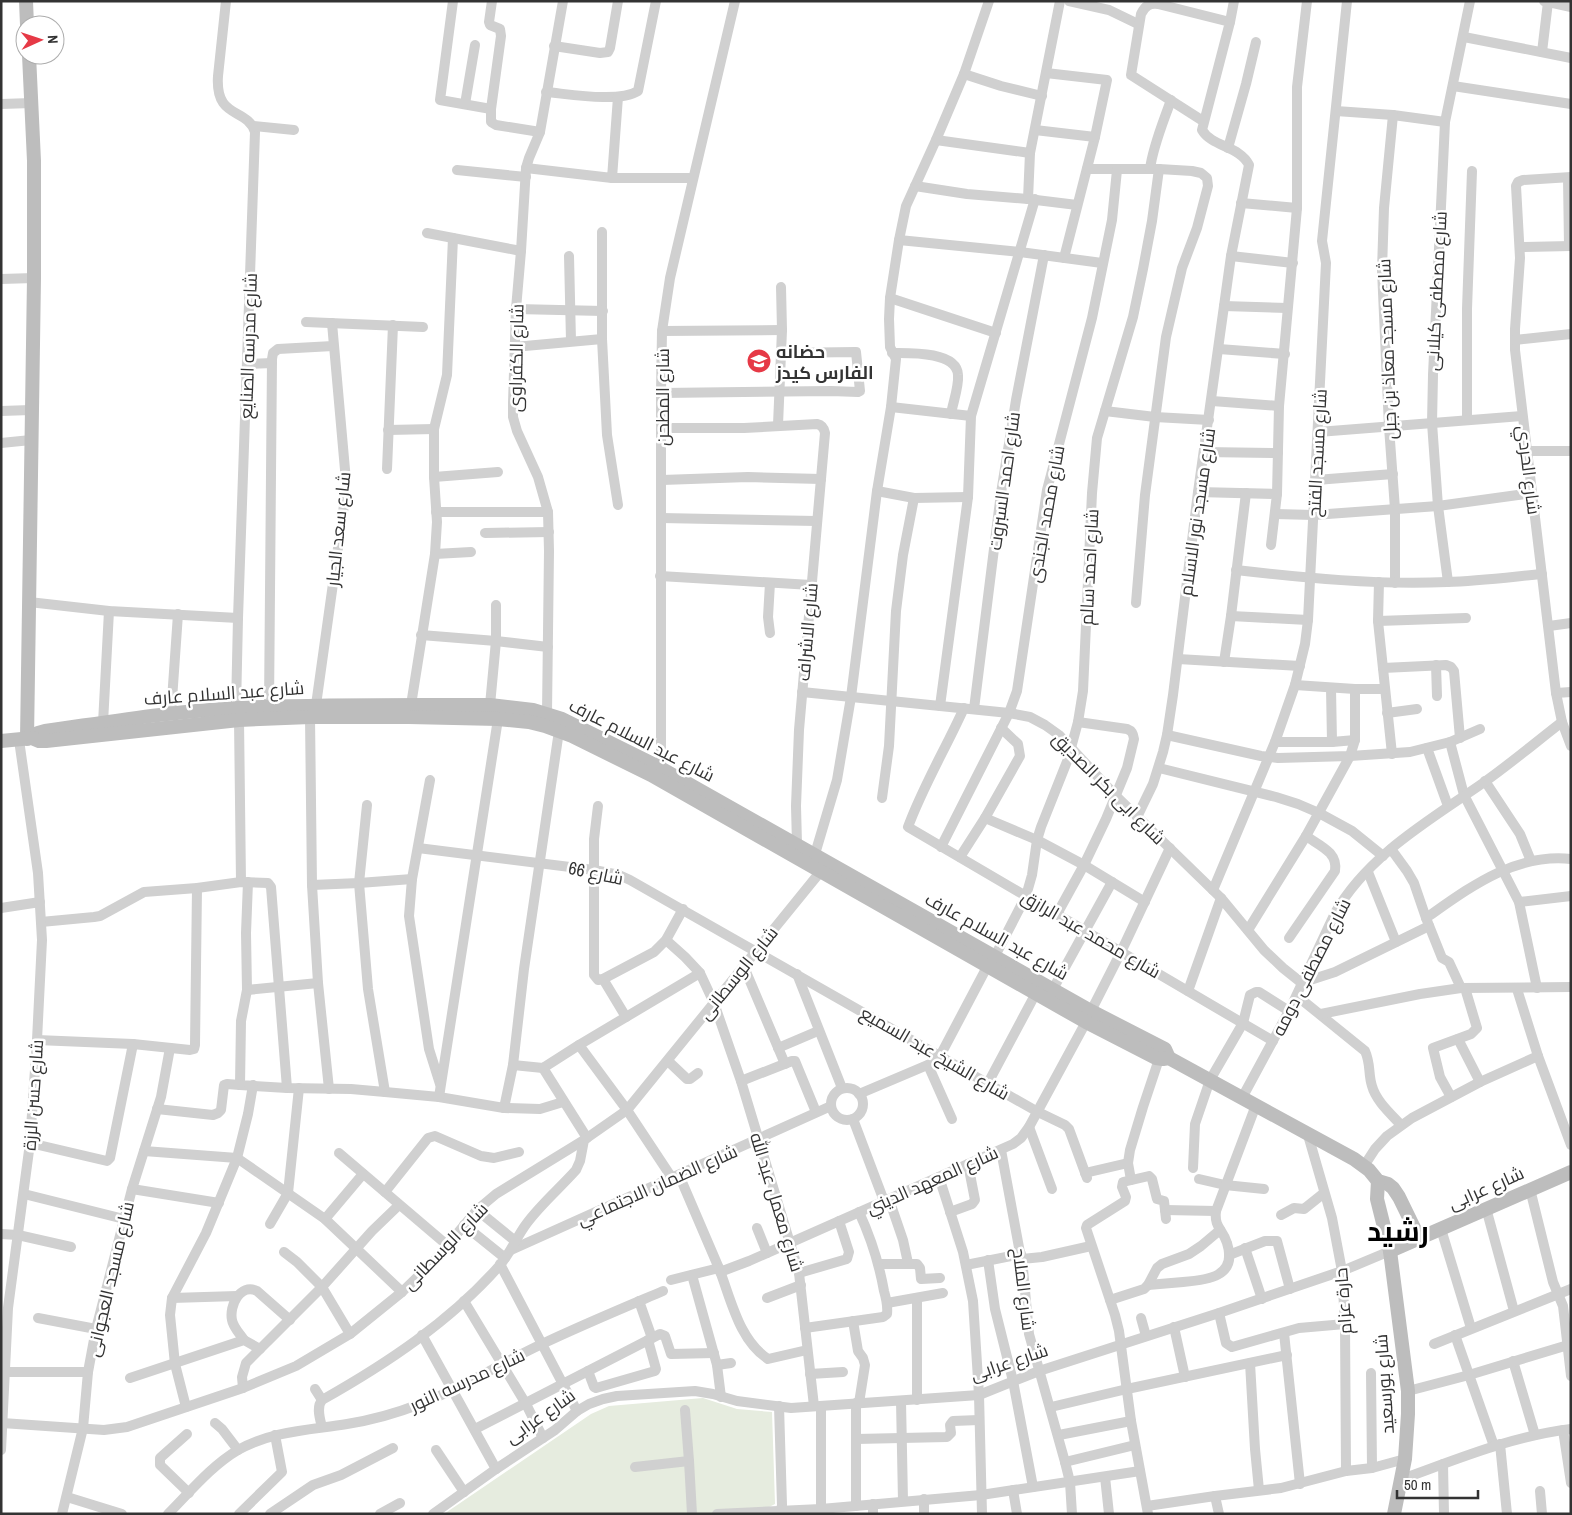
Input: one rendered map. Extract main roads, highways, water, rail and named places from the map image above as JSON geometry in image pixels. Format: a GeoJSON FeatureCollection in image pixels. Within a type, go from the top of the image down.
{"type":"FeatureCollection","features":[{"type":"Feature","properties":{"kind":"place","name":"حضانه الفارس كيدز"},"geometry":{"type":"Point","coordinates":[759,361]}},
{"type":"Feature","properties":{"kind":"district","name":"رشيد"},"geometry":{"type":"Point","coordinates":[1398,1231]}}]}
